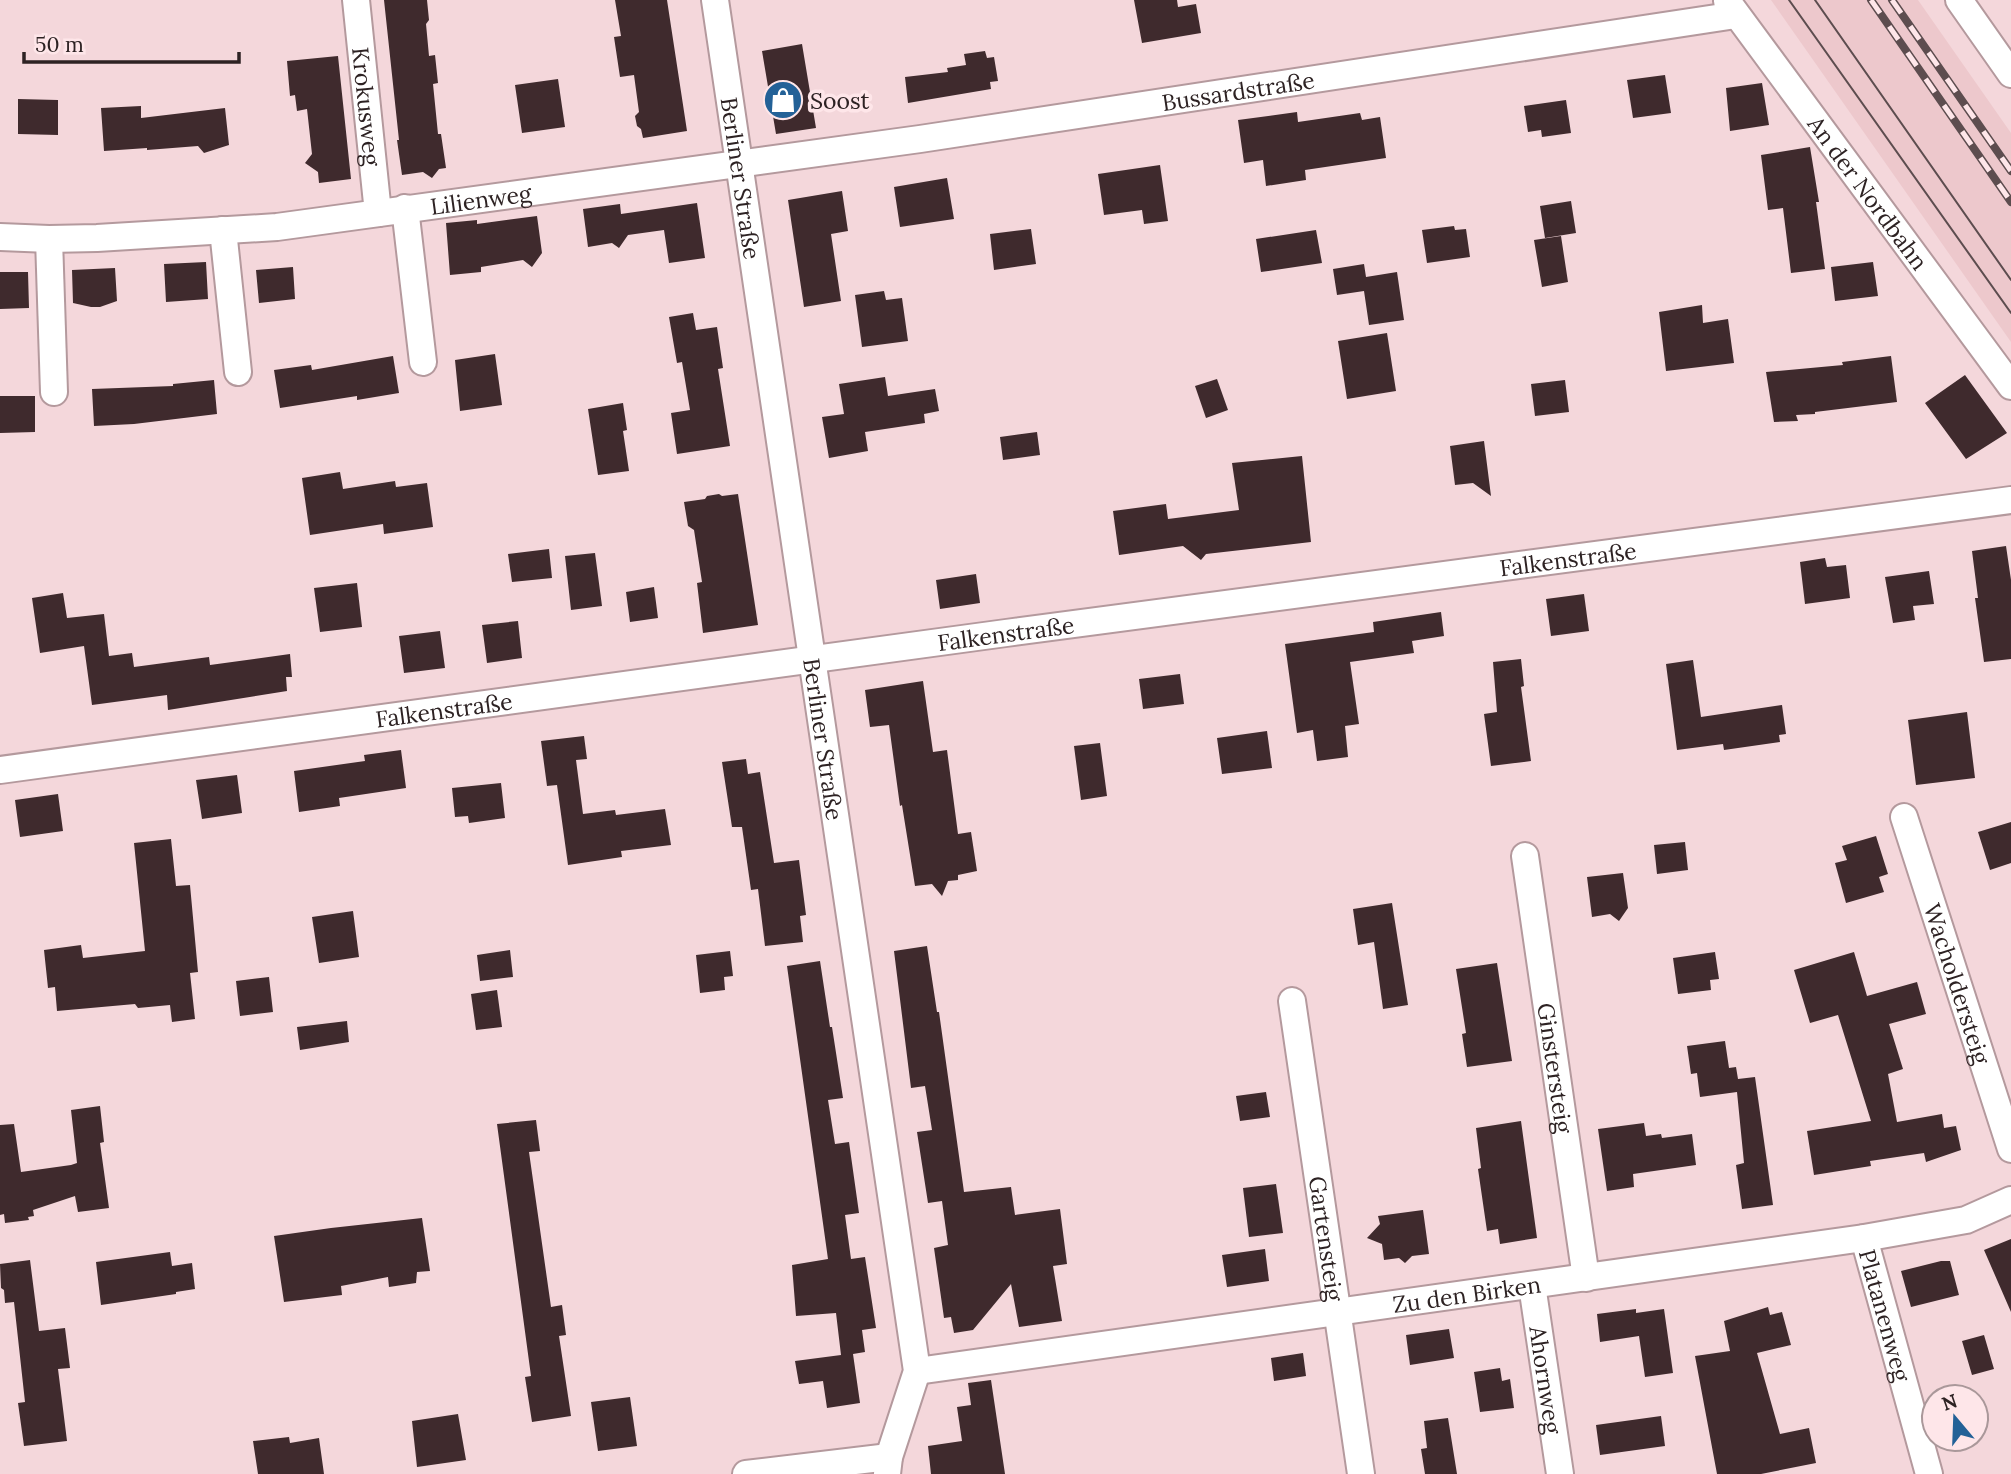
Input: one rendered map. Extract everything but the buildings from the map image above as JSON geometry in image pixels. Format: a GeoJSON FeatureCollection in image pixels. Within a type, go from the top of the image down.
{"type":"FeatureCollection","features":[{"type":"Feature","properties":{"kind":"street","name":"Krokusweg"},"geometry":{"type":"LineString","coordinates":[[356,0],[378,213]]}},
{"type":"Feature","properties":{"kind":"street","name":"Berliner Straße"},"geometry":{"type":"LineString","coordinates":[[715,0],[918,1371],[888,1466]]}},
{"type":"Feature","properties":{"kind":"street"},"geometry":{"type":"LineString","coordinates":[[1959,0],[2011,74]]}},
{"type":"Feature","properties":{"kind":"street","name":"Bussardstraße"},"geometry":{"type":"LineString","coordinates":[[739,163],[920,139],[1731,8]]}},
{"type":"Feature","properties":{"kind":"street","name":"An der Nordbahn"},"geometry":{"type":"LineString","coordinates":[[1731,8],[2011,386]]}},
{"type":"Feature","properties":{"kind":"street","name":"Lilienweg"},"geometry":{"type":"LineString","coordinates":[[0,237],[49,239],[277,226],[739,163]]}},
{"type":"Feature","properties":{"kind":"street"},"geometry":{"type":"LineString","coordinates":[[405,208],[423,362]]}},
{"type":"Feature","properties":{"kind":"street"},"geometry":{"type":"LineString","coordinates":[[223,230],[238,372]]}},
{"type":"Feature","properties":{"kind":"street"},"geometry":{"type":"LineString","coordinates":[[49,239],[54,392]]}},
{"type":"Feature","properties":{"kind":"street","name":"Falkenstraße"},"geometry":{"type":"LineString","coordinates":[[0,770],[2011,500]]}},
{"type":"Feature","properties":{"kind":"street","name":"Wacholdersteig"},"geometry":{"type":"LineString","coordinates":[[1904,817],[2011,1149]]}},
{"type":"Feature","properties":{"kind":"street","name":"Ginstersteig"},"geometry":{"type":"LineString","coordinates":[[1525,856],[1586,1279]]}},
{"type":"Feature","properties":{"kind":"street","name":"Gartensteig"},"geometry":{"type":"LineString","coordinates":[[1292,1001],[1361,1474]]}},
{"type":"Feature","properties":{"kind":"street","name":"Zu den Birken"},"geometry":{"type":"LineString","coordinates":[[918,1371],[1864,1238],[1966,1220],[2011,1200]]}},
{"type":"Feature","properties":{"kind":"street","name":"Platanenweg"},"geometry":{"type":"LineString","coordinates":[[1864,1238],[1929,1474]]}},
{"type":"Feature","properties":{"kind":"street","name":"Ahornweg"},"geometry":{"type":"LineString","coordinates":[[1532,1286],[1560,1474]]}},
{"type":"Feature","properties":{"kind":"street"},"geometry":{"type":"LineString","coordinates":[[746,1474],[888,1466]]}},
{"type":"Feature","properties":{"kind":"shaded area"},"geometry":{"type":"Polygon","coordinates":[[[1771,0],[1918,0],[2011,133],[2011,342],[1771,0]]]}},
{"type":"Feature","properties":{"kind":"tram line"},"geometry":{"type":"LineString","coordinates":[[1789,0],[2011,313]]}},
{"type":"Feature","properties":{"kind":"tram line"},"geometry":{"type":"LineString","coordinates":[[1815,0],[2011,280]]}},
{"type":"Feature","properties":{"kind":"railway"},"geometry":{"type":"LineString","coordinates":[[1871,0],[2011,202]]}},
{"type":"Feature","properties":{"kind":"railway"},"geometry":{"type":"LineString","coordinates":[[1892,0],[2011,171]]}},
{"type":"Feature","properties":{"kind":"place","name":"Soost"},"geometry":{"type":"Point","coordinates":[783,100]}}]}
